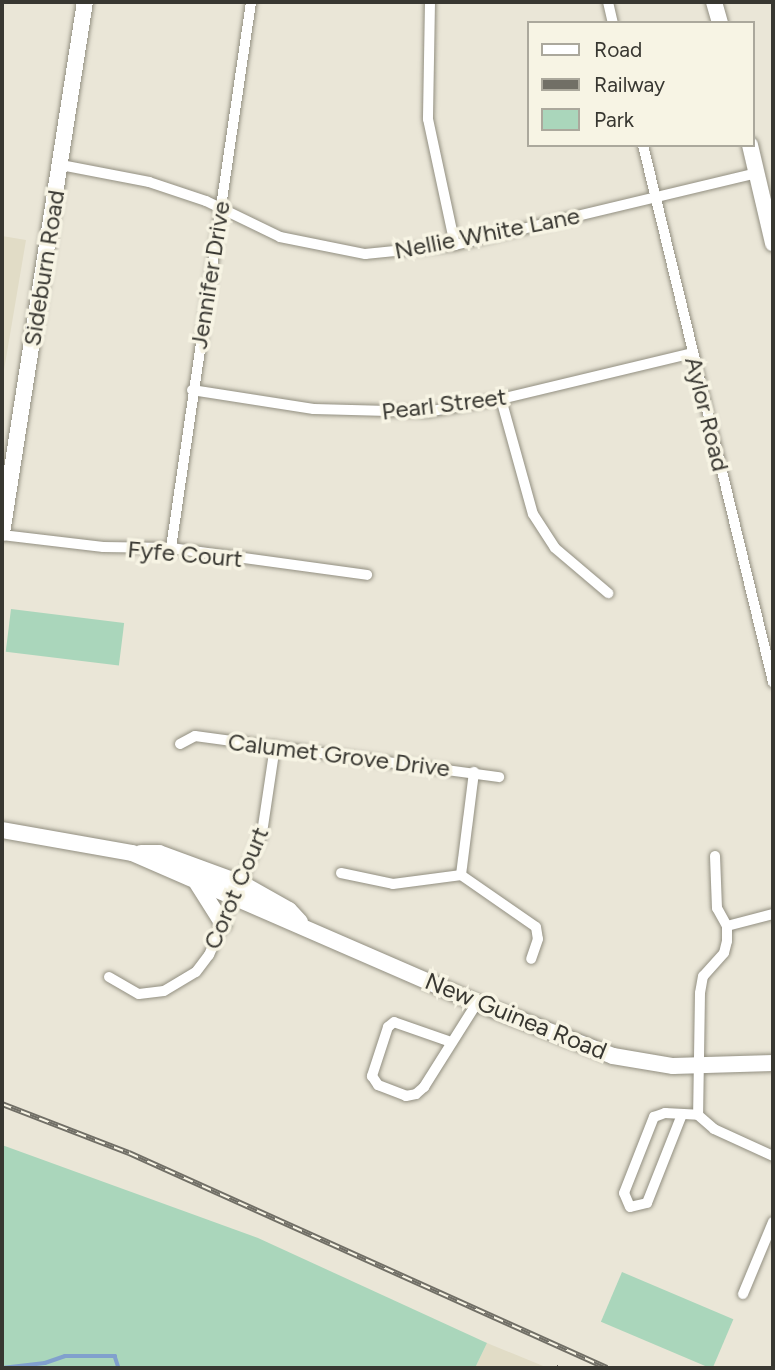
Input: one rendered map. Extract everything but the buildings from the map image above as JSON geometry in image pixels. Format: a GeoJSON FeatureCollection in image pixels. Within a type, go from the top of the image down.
{"type":"FeatureCollection","features":[{"type":"Feature","properties":{"kind":"street","name":"Sideburn Road"},"geometry":{"type":"LineString","coordinates":[[2,534],[85,2]]}},
{"type":"Feature","properties":{"kind":"street","name":"Jennifer Drive"},"geometry":{"type":"LineString","coordinates":[[171,548],[192,390],[251,2]]}},
{"type":"Feature","properties":{"kind":"street"},"geometry":{"type":"LineString","coordinates":[[430,2],[428,119],[455,245]]}},
{"type":"Feature","properties":{"kind":"street"},"geometry":{"type":"LineString","coordinates":[[608,2],[613,21]]}},
{"type":"Feature","properties":{"kind":"street"},"geometry":{"type":"LineString","coordinates":[[714,2],[719,21]]}},
{"type":"Feature","properties":{"kind":"street","name":"Aylor Road"},"geometry":{"type":"LineString","coordinates":[[643,147],[773,682]]}},
{"type":"Feature","properties":{"kind":"street"},"geometry":{"type":"LineString","coordinates":[[750,147],[773,243]]}},
{"type":"Feature","properties":{"kind":"street","name":"Nellie White Lane"},"geometry":{"type":"LineString","coordinates":[[61,165],[149,182],[220,209],[280,237],[336,251],[396,254],[455,245],[757,173]]}},
{"type":"Feature","properties":{"kind":"street","name":"Pearl Street"},"geometry":{"type":"LineString","coordinates":[[192,390],[370,414],[426,412],[501,399],[692,353]]}},
{"type":"Feature","properties":{"kind":"street"},"geometry":{"type":"LineString","coordinates":[[501,399],[533,514],[555,548],[608,593]]}},
{"type":"Feature","properties":{"kind":"street","name":"Fyfe Court"},"geometry":{"type":"LineString","coordinates":[[2,534],[103,548],[171,548],[367,575]]}},
{"type":"Feature","properties":{"kind":"street","name":"Calumet Grove Drive"},"geometry":{"type":"LineString","coordinates":[[180,744],[195,736],[499,776]]}},
{"type":"Feature","properties":{"kind":"street","name":"Corot Court"},"geometry":{"type":"LineString","coordinates":[[109,978],[139,994],[180,984],[203,963],[223,925],[262,833],[275,746]]}},
{"type":"Feature","properties":{"kind":"street"},"geometry":{"type":"LineString","coordinates":[[461,875],[474,772]]}},
{"type":"Feature","properties":{"kind":"street","name":"New Guinea Road"},"geometry":{"type":"LineString","coordinates":[[2,830],[132,853],[159,853],[238,890],[309,930],[477,1003],[613,1056],[700,1067],[773,1063]]}},
{"type":"Feature","properties":{"kind":"street","name":"New Guinea Road"},"geometry":{"type":"LineString","coordinates":[[132,853],[197,883],[238,890]]}},
{"type":"Feature","properties":{"kind":"street"},"geometry":{"type":"LineString","coordinates":[[698,1115],[703,976],[724,953],[727,926],[717,908],[715,856]]}},
{"type":"Feature","properties":{"kind":"street"},"geometry":{"type":"LineString","coordinates":[[341,873],[393,884],[461,875],[536,927],[538,939],[531,959]]}},
{"type":"Feature","properties":{"kind":"street"},"geometry":{"type":"LineString","coordinates":[[197,883],[223,925]]}},
{"type":"Feature","properties":{"kind":"street"},"geometry":{"type":"LineString","coordinates":[[727,926],[773,914]]}},
{"type":"Feature","properties":{"kind":"street"},"geometry":{"type":"LineString","coordinates":[[451,1042],[394,1022],[388,1027],[372,1076],[387,1088],[406,1096],[416,1094],[451,1042],[477,1003]]}},
{"type":"Feature","properties":{"kind":"street"},"geometry":{"type":"LineString","coordinates":[[681,1117],[647,1203],[630,1207],[624,1193],[654,1117],[665,1112],[681,1117],[698,1115],[714,1129],[773,1156]]}},
{"type":"Feature","properties":{"kind":"street"},"geometry":{"type":"LineString","coordinates":[[743,1294],[773,1222]]}},
{"type":"Feature","properties":{"kind":"shaded area"},"geometry":{"type":"Polygon","coordinates":[[[2,236],[26,240],[2,382],[2,236]]]}},
{"type":"Feature","properties":{"kind":"shaded area"},"geometry":{"type":"Polygon","coordinates":[[[487,1343],[548,1368],[475,1368],[487,1343]]]}},
{"type":"Feature","properties":{"kind":"green space"},"geometry":{"type":"Polygon","coordinates":[[[11,609],[124,623],[119,666],[6,652],[11,609]]]}},
{"type":"Feature","properties":{"kind":"green space"},"geometry":{"type":"Polygon","coordinates":[[[2,1145],[258,1238],[487,1343],[475,1368],[2,1368],[2,1145]]]}},
{"type":"Feature","properties":{"kind":"green space"},"geometry":{"type":"Polygon","coordinates":[[[622,1272],[733,1319],[713,1368],[601,1322],[622,1272]]]}},
{"type":"Feature","properties":{"kind":"waterway"},"geometry":{"type":"LineString","coordinates":[[2,1368],[45,1363],[65,1356],[115,1356],[119,1368]]}},
{"type":"Feature","properties":{"kind":"railway"},"geometry":{"type":"LineString","coordinates":[[2,1104],[129,1153],[607,1368]]}}]}
